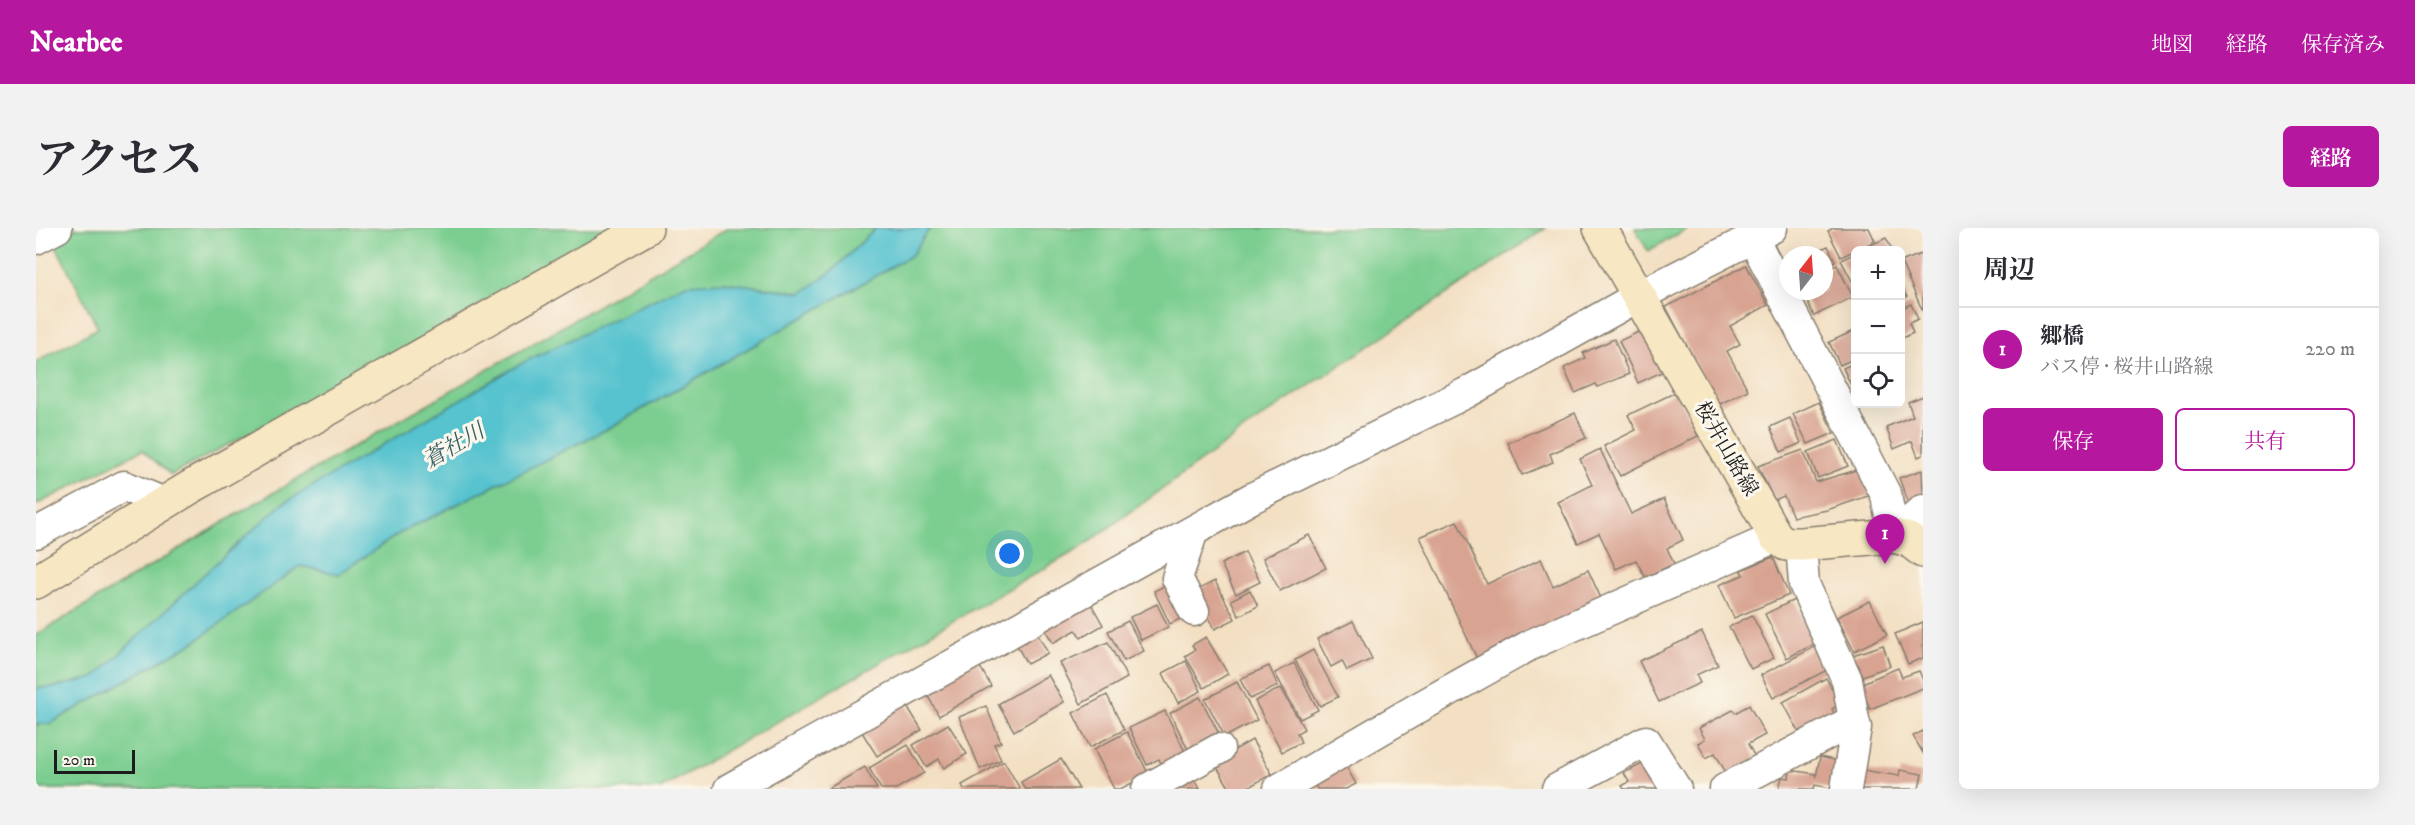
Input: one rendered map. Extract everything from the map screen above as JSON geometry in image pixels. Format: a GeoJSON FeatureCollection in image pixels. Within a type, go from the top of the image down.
{"type":"FeatureCollection","features":[{"type":"Feature","properties":{"kind":"street"},"geometry":{"type":"LineString","coordinates":[[36,239],[57,228]]}},
{"type":"Feature","properties":{"kind":"street"},"geometry":{"type":"LineString","coordinates":[[36,582],[164,503],[646,228]]}},
{"type":"Feature","properties":{"kind":"street","name":"桜井山路線"},"geometry":{"type":"LineString","coordinates":[[1600,228],[1631,283],[1789,541]]}},
{"type":"Feature","properties":{"kind":"street"},"geometry":{"type":"LineString","coordinates":[[729,789],[778,777],[1252,498],[1466,393],[1631,283],[1762,233],[1886,495],[1894,536]]}},
{"type":"Feature","properties":{"kind":"street"},"geometry":{"type":"LineString","coordinates":[[36,533],[124,486],[164,503]]}},
{"type":"Feature","properties":{"kind":"street"},"geometry":{"type":"LineString","coordinates":[[1894,536],[1923,510]]}},
{"type":"Feature","properties":{"kind":"street"},"geometry":{"type":"LineString","coordinates":[[1193,531],[1176,578],[1194,611]]}},
{"type":"Feature","properties":{"kind":"street"},"geometry":{"type":"LineString","coordinates":[[1279,789],[1532,644],[1789,541],[1894,536],[1909,540],[1923,551]]}},
{"type":"Feature","properties":{"kind":"street"},"geometry":{"type":"LineString","coordinates":[[1789,541],[1804,584],[1847,680],[1856,727],[1846,789]]}},
{"type":"Feature","properties":{"kind":"street"},"geometry":{"type":"LineString","coordinates":[[1725,789],[1854,720]]}},
{"type":"Feature","properties":{"kind":"street"},"geometry":{"type":"LineString","coordinates":[[1557,789],[1646,741],[1676,789]]}},
{"type":"Feature","properties":{"kind":"street"},"geometry":{"type":"LineString","coordinates":[[1147,789],[1219,749]]}},
{"type":"Feature","properties":{"kind":"green space"},"geometry":{"type":"Polygon","coordinates":[[[76,228],[614,228],[361,374],[171,475],[142,450],[36,505],[36,362],[98,328],[53,240],[76,228]]]}},
{"type":"Feature","properties":{"kind":"green space"},"geometry":{"type":"Polygon","coordinates":[[[728,228],[876,228],[832,271],[802,293],[724,282],[282,504],[94,678],[55,687],[36,688],[36,635],[259,501],[560,328],[728,228]]]}},
{"type":"Feature","properties":{"kind":"green space"},"geometry":{"type":"Polygon","coordinates":[[[930,228],[1546,228],[1258,420],[1082,547],[660,789],[36,789],[36,725],[51,723],[194,642],[300,566],[339,574],[400,533],[609,428],[912,255],[930,228]]]}},
{"type":"Feature","properties":{"kind":"green space"},"geometry":{"type":"Polygon","coordinates":[[[1635,228],[1689,228],[1648,251],[1635,228]]]}},
{"type":"Feature","properties":{"kind":"water","name":"蒼社川"},"geometry":{"type":"Polygon","coordinates":[[[876,228],[930,228],[912,255],[609,428],[400,533],[339,574],[300,566],[194,642],[51,723],[36,725],[36,688],[55,687],[94,678],[282,504],[522,363],[686,284],[724,282],[802,293],[832,271],[876,228]]]}},
{"type":"Feature","properties":{"kind":"building"},"geometry":{"type":"Polygon","coordinates":[[[1833,228],[1869,228],[1875,241],[1864,246],[1851,246],[1851,252],[1841,257],[1828,231],[1833,228]]]}},
{"type":"Feature","properties":{"kind":"building"},"geometry":{"type":"Polygon","coordinates":[[[1886,238],[1890,246],[1869,246],[1886,238]]]}},
{"type":"Feature","properties":{"kind":"building"},"geometry":{"type":"Polygon","coordinates":[[[1923,253],[1923,312],[1905,271],[1905,260],[1923,253]]]}},
{"type":"Feature","properties":{"kind":"building"},"geometry":{"type":"Polygon","coordinates":[[[1851,255],[1851,279],[1841,260],[1851,255]]]}},
{"type":"Feature","properties":{"kind":"building"},"geometry":{"type":"Polygon","coordinates":[[[1746,265],[1768,305],[1730,326],[1740,344],[1727,351],[1748,390],[1718,405],[1666,307],[1746,265]]]}},
{"type":"Feature","properties":{"kind":"building"},"geometry":{"type":"Polygon","coordinates":[[[1837,265],[1851,293],[1851,298],[1814,316],[1806,300],[1833,300],[1833,267],[1837,265]]]}},
{"type":"Feature","properties":{"kind":"building"},"geometry":{"type":"Polygon","coordinates":[[[1911,304],[1918,319],[1909,323],[1913,333],[1905,337],[1905,307],[1911,304]]]}},
{"type":"Feature","properties":{"kind":"building"},"geometry":{"type":"Polygon","coordinates":[[[1645,329],[1664,371],[1638,383],[1619,341],[1645,329]]]}},
{"type":"Feature","properties":{"kind":"building"},"geometry":{"type":"Polygon","coordinates":[[[1851,332],[1851,360],[1840,365],[1829,342],[1851,332]]]}},
{"type":"Feature","properties":{"kind":"building"},"geometry":{"type":"Polygon","coordinates":[[[1614,339],[1629,374],[1598,387],[1596,384],[1575,393],[1564,368],[1585,358],[1583,353],[1614,339]]]}},
{"type":"Feature","properties":{"kind":"building"},"geometry":{"type":"Polygon","coordinates":[[[1851,364],[1851,385],[1843,368],[1851,364]]]}},
{"type":"Feature","properties":{"kind":"building"},"geometry":{"type":"Polygon","coordinates":[[[1676,392],[1698,436],[1620,476],[1604,446],[1636,430],[1628,415],[1676,392]]]}},
{"type":"Feature","properties":{"kind":"building"},"geometry":{"type":"Polygon","coordinates":[[[1923,396],[1923,455],[1918,457],[1912,441],[1894,449],[1886,427],[1913,416],[1908,402],[1923,396]]]}},
{"type":"Feature","properties":{"kind":"building"},"geometry":{"type":"Polygon","coordinates":[[[1819,402],[1834,433],[1808,444],[1793,414],[1819,402]]]}},
{"type":"Feature","properties":{"kind":"building"},"geometry":{"type":"Polygon","coordinates":[[[1575,413],[1586,438],[1550,454],[1553,462],[1522,475],[1508,443],[1575,413]]]}},
{"type":"Feature","properties":{"kind":"building"},"geometry":{"type":"Polygon","coordinates":[[[1790,418],[1801,443],[1781,452],[1770,427],[1790,418]]]}},
{"type":"Feature","properties":{"kind":"building"},"geometry":{"type":"Polygon","coordinates":[[[1837,440],[1848,466],[1818,478],[1808,452],[1837,440]]]}},
{"type":"Feature","properties":{"kind":"building"},"geometry":{"type":"Polygon","coordinates":[[[1600,449],[1631,514],[1664,499],[1683,540],[1667,548],[1674,564],[1645,577],[1636,560],[1616,569],[1599,533],[1578,543],[1558,502],[1592,485],[1580,459],[1600,449]]]}},
{"type":"Feature","properties":{"kind":"building"},"geometry":{"type":"Polygon","coordinates":[[[1803,450],[1816,482],[1860,469],[1871,495],[1827,510],[1793,517],[1784,496],[1774,500],[1758,466],[1803,450]]]}},
{"type":"Feature","properties":{"kind":"building"},"geometry":{"type":"Polygon","coordinates":[[[1922,470],[1923,500],[1909,505],[1899,478],[1922,470]]]}},
{"type":"Feature","properties":{"kind":"building"},"geometry":{"type":"Polygon","coordinates":[[[1457,521],[1487,584],[1541,559],[1553,586],[1588,570],[1604,605],[1479,663],[1420,537],[1457,521]]]}},
{"type":"Feature","properties":{"kind":"building"},"geometry":{"type":"Polygon","coordinates":[[[1309,535],[1326,568],[1280,591],[1263,558],[1309,535]]]}},
{"type":"Feature","properties":{"kind":"building"},"geometry":{"type":"Polygon","coordinates":[[[1245,552],[1260,582],[1236,594],[1221,564],[1245,552]]]}},
{"type":"Feature","properties":{"kind":"building"},"geometry":{"type":"Polygon","coordinates":[[[1773,557],[1789,595],[1734,618],[1719,585],[1743,575],[1741,570],[1773,557]]]}},
{"type":"Feature","properties":{"kind":"building"},"geometry":{"type":"Polygon","coordinates":[[[1215,581],[1235,619],[1215,629],[1195,591],[1215,581]]]}},
{"type":"Feature","properties":{"kind":"building"},"geometry":{"type":"Polygon","coordinates":[[[1170,583],[1186,616],[1170,624],[1154,591],[1170,583]]]}},
{"type":"Feature","properties":{"kind":"building"},"geometry":{"type":"Polygon","coordinates":[[[1250,590],[1258,606],[1239,616],[1231,600],[1250,590]]]}},
{"type":"Feature","properties":{"kind":"building"},"geometry":{"type":"Polygon","coordinates":[[[1089,600],[1103,625],[1081,638],[1076,630],[1053,643],[1043,626],[1089,600]]]}},
{"type":"Feature","properties":{"kind":"building"},"geometry":{"type":"Polygon","coordinates":[[[1794,600],[1816,643],[1787,658],[1765,614],[1794,600]]]}},
{"type":"Feature","properties":{"kind":"building"},"geometry":{"type":"Polygon","coordinates":[[[1870,601],[1887,635],[1854,651],[1837,617],[1870,601]]]}},
{"type":"Feature","properties":{"kind":"building"},"geometry":{"type":"Polygon","coordinates":[[[1157,604],[1168,627],[1141,640],[1130,617],[1157,604]]]}},
{"type":"Feature","properties":{"kind":"building"},"geometry":{"type":"Polygon","coordinates":[[[1752,615],[1774,658],[1751,669],[1729,627],[1752,615]]]}},
{"type":"Feature","properties":{"kind":"building"},"geometry":{"type":"Polygon","coordinates":[[[1128,621],[1144,651],[1124,661],[1108,631],[1128,621]]]}},
{"type":"Feature","properties":{"kind":"building"},"geometry":{"type":"Polygon","coordinates":[[[1353,621],[1372,659],[1347,671],[1342,661],[1331,667],[1317,639],[1353,621]]]}},
{"type":"Feature","properties":{"kind":"building"},"geometry":{"type":"Polygon","coordinates":[[[1923,622],[1923,658],[1908,664],[1895,634],[1923,622]]]}},
{"type":"Feature","properties":{"kind":"building"},"geometry":{"type":"Polygon","coordinates":[[[1702,632],[1718,665],[1696,675],[1700,683],[1659,702],[1639,661],[1702,632]]]}},
{"type":"Feature","properties":{"kind":"building"},"geometry":{"type":"Polygon","coordinates":[[[1037,633],[1048,653],[1027,664],[1016,644],[1037,633]]]}},
{"type":"Feature","properties":{"kind":"building"},"geometry":{"type":"Polygon","coordinates":[[[1206,637],[1228,674],[1204,688],[1185,656],[1195,650],[1192,645],[1206,637]]]}},
{"type":"Feature","properties":{"kind":"building"},"geometry":{"type":"Polygon","coordinates":[[[1108,642],[1127,678],[1081,704],[1060,663],[1108,642]]]}},
{"type":"Feature","properties":{"kind":"building"},"geometry":{"type":"Polygon","coordinates":[[[1883,645],[1890,666],[1857,678],[1850,656],[1883,645]]]}},
{"type":"Feature","properties":{"kind":"building"},"geometry":{"type":"Polygon","coordinates":[[[1816,646],[1829,669],[1773,698],[1761,675],[1816,646]]]}},
{"type":"Feature","properties":{"kind":"building"},"geometry":{"type":"Polygon","coordinates":[[[1313,650],[1338,697],[1320,706],[1295,660],[1313,650]]]}},
{"type":"Feature","properties":{"kind":"building"},"geometry":{"type":"Polygon","coordinates":[[[976,660],[991,686],[939,716],[924,689],[976,660]]]}},
{"type":"Feature","properties":{"kind":"building"},"geometry":{"type":"Polygon","coordinates":[[[1186,661],[1201,691],[1178,703],[1163,673],[1186,661]]]}},
{"type":"Feature","properties":{"kind":"building"},"geometry":{"type":"Polygon","coordinates":[[[1294,663],[1318,710],[1300,719],[1275,673],[1294,663]]]}},
{"type":"Feature","properties":{"kind":"building"},"geometry":{"type":"Polygon","coordinates":[[[1269,666],[1278,686],[1250,699],[1240,679],[1269,666]]]}},
{"type":"Feature","properties":{"kind":"building"},"geometry":{"type":"Polygon","coordinates":[[[1898,668],[1902,677],[1919,671],[1923,680],[1923,688],[1870,709],[1860,684],[1898,668]]]}},
{"type":"Feature","properties":{"kind":"building"},"geometry":{"type":"Polygon","coordinates":[[[1048,675],[1064,702],[1014,731],[998,704],[1048,675]]]}},
{"type":"Feature","properties":{"kind":"building"},"geometry":{"type":"Polygon","coordinates":[[[1826,678],[1840,704],[1832,709],[1840,725],[1805,743],[1783,702],[1826,678]]]}},
{"type":"Feature","properties":{"kind":"building"},"geometry":{"type":"Polygon","coordinates":[[[1237,682],[1257,720],[1225,737],[1205,699],[1237,682]]]}},
{"type":"Feature","properties":{"kind":"building"},"geometry":{"type":"Polygon","coordinates":[[[1281,688],[1304,729],[1297,733],[1301,742],[1282,752],[1255,701],[1281,688]]]}},
{"type":"Feature","properties":{"kind":"building"},"geometry":{"type":"Polygon","coordinates":[[[1107,695],[1124,730],[1090,747],[1073,713],[1107,695]]]}},
{"type":"Feature","properties":{"kind":"building"},"geometry":{"type":"Polygon","coordinates":[[[1200,697],[1220,736],[1189,751],[1170,713],[1200,697]]]}},
{"type":"Feature","properties":{"kind":"building"},"geometry":{"type":"Polygon","coordinates":[[[904,701],[922,730],[877,756],[860,729],[904,701]]]}},
{"type":"Feature","properties":{"kind":"building"},"geometry":{"type":"Polygon","coordinates":[[[1749,705],[1765,735],[1748,744],[1758,763],[1729,778],[1715,753],[1706,758],[1698,743],[1705,739],[1699,728],[1733,710],[1735,713],[1749,705]]]}},
{"type":"Feature","properties":{"kind":"building"},"geometry":{"type":"Polygon","coordinates":[[[986,706],[1001,742],[994,744],[1001,760],[980,769],[959,717],[986,706]]]}},
{"type":"Feature","properties":{"kind":"building"},"geometry":{"type":"Polygon","coordinates":[[[1165,711],[1188,758],[1164,770],[1159,759],[1147,765],[1129,728],[1165,711]]]}},
{"type":"Feature","properties":{"kind":"building"},"geometry":{"type":"Polygon","coordinates":[[[948,724],[967,754],[944,768],[939,759],[926,767],[913,745],[948,724]]]}},
{"type":"Feature","properties":{"kind":"building"},"geometry":{"type":"Polygon","coordinates":[[[1923,731],[1923,753],[1913,736],[1923,731]]]}},
{"type":"Feature","properties":{"kind":"building"},"geometry":{"type":"Polygon","coordinates":[[[1127,732],[1151,779],[1134,787],[1132,783],[1120,789],[1114,789],[1094,749],[1127,732]]]}},
{"type":"Feature","properties":{"kind":"building"},"geometry":{"type":"Polygon","coordinates":[[[1252,740],[1272,774],[1245,789],[1230,789],[1214,762],[1252,740]]]}},
{"type":"Feature","properties":{"kind":"building"},"geometry":{"type":"Polygon","coordinates":[[[908,745],[924,773],[896,789],[881,789],[869,768],[908,745]]]}},
{"type":"Feature","properties":{"kind":"building"},"geometry":{"type":"Polygon","coordinates":[[[1820,757],[1843,762],[1836,789],[1815,785],[1814,789],[1779,789],[1782,777],[1789,778],[1790,770],[1816,774],[1816,777],[1820,757]]]}},
{"type":"Feature","properties":{"kind":"building"},"geometry":{"type":"Polygon","coordinates":[[[1061,759],[1079,789],[1025,789],[1021,782],[1061,759]]]}},
{"type":"Feature","properties":{"kind":"building"},"geometry":{"type":"Polygon","coordinates":[[[1004,761],[1020,789],[964,789],[962,785],[1004,761]]]}},
{"type":"Feature","properties":{"kind":"building"},"geometry":{"type":"Polygon","coordinates":[[[1343,761],[1356,784],[1346,789],[1317,789],[1311,777],[1343,761]]]}},
{"type":"Feature","properties":{"kind":"building"},"geometry":{"type":"Polygon","coordinates":[[[1648,761],[1663,789],[1624,789],[1622,786],[1629,782],[1624,773],[1648,761]]]}},
{"type":"Feature","properties":{"kind":"building"},"geometry":{"type":"Polygon","coordinates":[[[865,767],[877,789],[827,789],[865,767]]]}},
{"type":"Feature","properties":{"kind":"building"},"geometry":{"type":"Polygon","coordinates":[[[1862,770],[1899,776],[1900,770],[1922,774],[1919,789],[1859,789],[1862,770]]]}},
{"type":"Feature","properties":{"kind":"building"},"geometry":{"type":"Polygon","coordinates":[[[1193,778],[1200,789],[1174,789],[1193,778]]]}},
{"type":"Feature","properties":{"kind":"place","name":"郷橋"},"geometry":{"type":"Point","coordinates":[1885,564]}}]}
